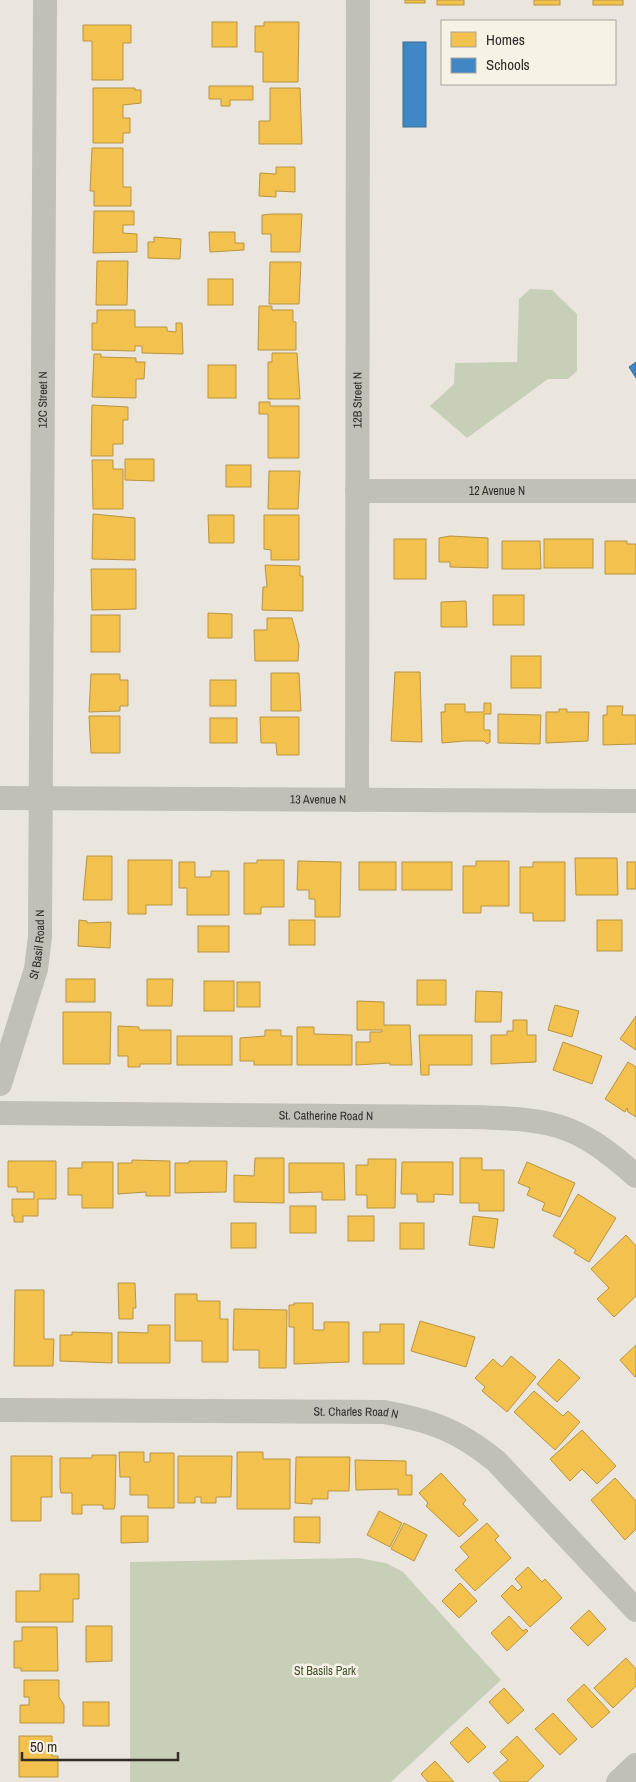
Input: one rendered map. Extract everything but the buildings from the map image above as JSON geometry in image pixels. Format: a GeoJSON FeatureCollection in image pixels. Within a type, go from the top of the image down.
{"type":"FeatureCollection","features":[{"type":"Feature","properties":{"kind":"street","name":"12C Street N"},"geometry":{"type":"LineString","coordinates":[[39,799],[45,202],[45,0]]}},
{"type":"Feature","properties":{"kind":"street","name":"12B Street N"},"geometry":{"type":"LineString","coordinates":[[357,800],[358,0]]}},
{"type":"Feature","properties":{"kind":"street","name":"12 Avenue N"},"geometry":{"type":"LineString","coordinates":[[357,491],[636,491]]}},
{"type":"Feature","properties":{"kind":"street","name":"13 Avenue N"},"geometry":{"type":"LineString","coordinates":[[0,798],[636,801]]}},
{"type":"Feature","properties":{"kind":"street","name":"St Basil Road N"},"geometry":{"type":"LineString","coordinates":[[0,1084],[29,995],[39,952],[39,799]]}},
{"type":"Feature","properties":{"kind":"street","name":"St. Catherine Road N"},"geometry":{"type":"LineString","coordinates":[[0,1113],[469,1117],[535,1121],[559,1125],[577,1133],[606,1150],[636,1176]]}},
{"type":"Feature","properties":{"kind":"street","name":"St. Charles Road N"},"geometry":{"type":"LineString","coordinates":[[0,1410],[384,1412],[443,1426],[472,1441],[496,1461],[636,1610]]}},
{"type":"Feature","properties":{"kind":"street"},"geometry":{"type":"LineString","coordinates":[[618,1782],[636,1765]]}},
{"type":"Feature","properties":{"kind":"green space"},"geometry":{"type":"Polygon","coordinates":[[[530,289],[552,290],[577,314],[577,371],[568,379],[548,379],[467,438],[430,406],[454,384],[455,363],[517,362],[519,299],[530,289]]]}},
{"type":"Feature","properties":{"kind":"green space","name":"St Basils Park"},"geometry":{"type":"Polygon","coordinates":[[[359,1558],[386,1563],[403,1572],[501,1680],[391,1782],[130,1782],[130,1562],[359,1558]]]}}]}
